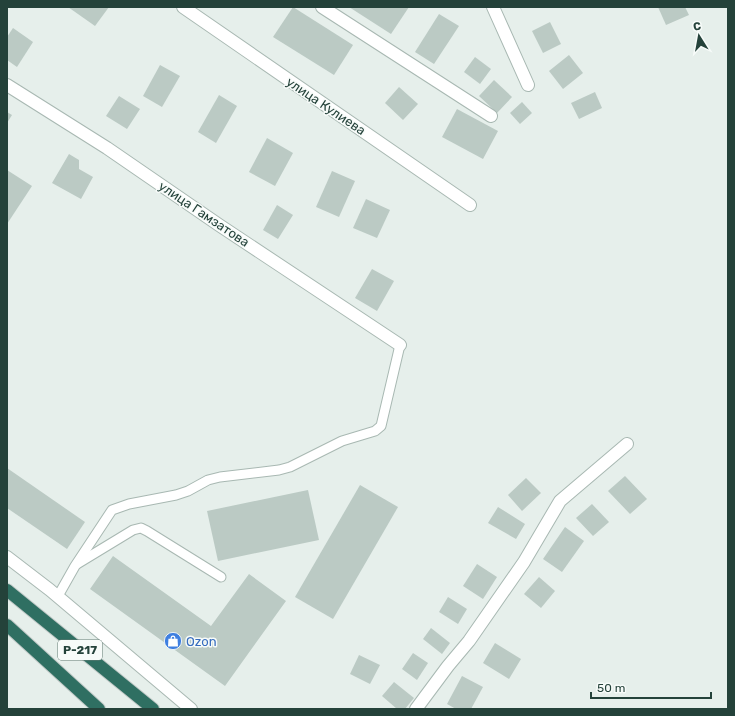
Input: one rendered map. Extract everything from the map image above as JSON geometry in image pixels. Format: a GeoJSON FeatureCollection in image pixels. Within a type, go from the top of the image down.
{"type":"FeatureCollection","features":[{"type":"Feature","properties":{"kind":"highway","name":"Р-217"},"geometry":{"type":"LineString","coordinates":[[7,590],[153,709]]}},
{"type":"Feature","properties":{"kind":"highway","name":"Р-217"},"geometry":{"type":"LineString","coordinates":[[7,625],[99,709]]}},
{"type":"Feature","properties":{"kind":"street","name":"улица Кулиева"},"geometry":{"type":"LineString","coordinates":[[182,7],[470,205]]}},
{"type":"Feature","properties":{"kind":"street"},"geometry":{"type":"LineString","coordinates":[[322,7],[491,116]]}},
{"type":"Feature","properties":{"kind":"street"},"geometry":{"type":"LineString","coordinates":[[493,7],[528,85]]}},
{"type":"Feature","properties":{"kind":"street","name":"улица Гамзатова"},"geometry":{"type":"LineString","coordinates":[[7,85],[107,148],[225,230],[400,345]]}},
{"type":"Feature","properties":{"kind":"street"},"geometry":{"type":"LineString","coordinates":[[416,709],[469,641],[524,562],[560,501],[627,444]]}},
{"type":"Feature","properties":{"kind":"street"},"geometry":{"type":"LineString","coordinates":[[7,557],[58,596],[191,709]]}},
{"type":"Feature","properties":{"kind":"lane"},"geometry":{"type":"LineString","coordinates":[[58,596],[75,566],[112,510],[129,504],[176,495],[188,491],[208,480],[220,477],[279,470],[290,467],[342,441],[375,431],[381,426],[400,345]]}},
{"type":"Feature","properties":{"kind":"lane"},"geometry":{"type":"LineString","coordinates":[[75,566],[133,530],[141,528],[147,530],[220,576]]}},
{"type":"Feature","properties":{"kind":"building"},"geometry":{"type":"Polygon","coordinates":[[[68,7],[109,7],[95,26],[68,7]]]}},
{"type":"Feature","properties":{"kind":"building"},"geometry":{"type":"Polygon","coordinates":[[[293,7],[353,45],[334,75],[273,37],[293,7]]]}},
{"type":"Feature","properties":{"kind":"building"},"geometry":{"type":"Polygon","coordinates":[[[349,7],[409,7],[391,34],[349,7]]]}},
{"type":"Feature","properties":{"kind":"building"},"geometry":{"type":"Polygon","coordinates":[[[658,7],[685,7],[689,15],[666,25],[658,7]]]}},
{"type":"Feature","properties":{"kind":"building"},"geometry":{"type":"Polygon","coordinates":[[[439,14],[459,26],[434,64],[415,52],[439,14]]]}},
{"type":"Feature","properties":{"kind":"building"},"geometry":{"type":"Polygon","coordinates":[[[550,22],[561,44],[543,53],[532,31],[550,22]]]}},
{"type":"Feature","properties":{"kind":"building"},"geometry":{"type":"Polygon","coordinates":[[[13,28],[33,42],[17,67],[7,60],[7,37],[13,28]]]}},
{"type":"Feature","properties":{"kind":"building"},"geometry":{"type":"Polygon","coordinates":[[[569,55],[583,73],[563,89],[549,71],[569,55]]]}},
{"type":"Feature","properties":{"kind":"building"},"geometry":{"type":"Polygon","coordinates":[[[475,57],[491,69],[480,84],[464,72],[475,57]]]}},
{"type":"Feature","properties":{"kind":"building"},"geometry":{"type":"Polygon","coordinates":[[[160,65],[180,76],[162,107],[143,96],[160,65]]]}},
{"type":"Feature","properties":{"kind":"building"},"geometry":{"type":"Polygon","coordinates":[[[494,80],[512,97],[497,113],[479,96],[494,80]]]}},
{"type":"Feature","properties":{"kind":"building"},"geometry":{"type":"Polygon","coordinates":[[[399,87],[418,104],[403,120],[385,103],[399,87]]]}},
{"type":"Feature","properties":{"kind":"building"},"geometry":{"type":"Polygon","coordinates":[[[595,92],[602,108],[579,119],[571,103],[595,92]]]}},
{"type":"Feature","properties":{"kind":"building"},"geometry":{"type":"Polygon","coordinates":[[[219,95],[237,106],[216,143],[198,132],[219,95]]]}},
{"type":"Feature","properties":{"kind":"building"},"geometry":{"type":"Polygon","coordinates":[[[119,96],[140,109],[127,129],[106,116],[119,96]]]}},
{"type":"Feature","properties":{"kind":"building"},"geometry":{"type":"Polygon","coordinates":[[[522,102],[532,113],[520,124],[510,113],[522,102]]]}},
{"type":"Feature","properties":{"kind":"building"},"geometry":{"type":"Polygon","coordinates":[[[457,109],[498,131],[483,159],[442,137],[457,109]]]}},
{"type":"Feature","properties":{"kind":"building"},"geometry":{"type":"Polygon","coordinates":[[[7,112],[12,115],[7,123],[7,112]]]}},
{"type":"Feature","properties":{"kind":"building"},"geometry":{"type":"Polygon","coordinates":[[[267,138],[293,153],[275,186],[249,172],[267,138]]]}},
{"type":"Feature","properties":{"kind":"building"},"geometry":{"type":"Polygon","coordinates":[[[69,154],[79,160],[79,169],[93,177],[81,199],[52,183],[69,154]]]}},
{"type":"Feature","properties":{"kind":"building"},"geometry":{"type":"Polygon","coordinates":[[[7,170],[32,186],[7,224],[7,170]]]}},
{"type":"Feature","properties":{"kind":"building"},"geometry":{"type":"Polygon","coordinates":[[[332,171],[355,181],[339,217],[316,207],[332,171]]]}},
{"type":"Feature","properties":{"kind":"building"},"geometry":{"type":"Polygon","coordinates":[[[366,199],[390,210],[377,238],[353,228],[366,199]]]}},
{"type":"Feature","properties":{"kind":"building"},"geometry":{"type":"Polygon","coordinates":[[[277,205],[293,215],[278,239],[263,230],[277,205]]]}},
{"type":"Feature","properties":{"kind":"building"},"geometry":{"type":"Polygon","coordinates":[[[372,269],[394,281],[377,311],[355,298],[372,269]]]}},
{"type":"Feature","properties":{"kind":"building"},"geometry":{"type":"Polygon","coordinates":[[[7,468],[85,522],[67,549],[7,508],[7,468]]]}},
{"type":"Feature","properties":{"kind":"building"},"geometry":{"type":"Polygon","coordinates":[[[625,476],[647,499],[630,514],[608,491],[625,476]]]}},
{"type":"Feature","properties":{"kind":"building"},"geometry":{"type":"Polygon","coordinates":[[[526,478],[541,493],[522,511],[508,495],[526,478]]]}},
{"type":"Feature","properties":{"kind":"building"},"geometry":{"type":"Polygon","coordinates":[[[360,485],[398,507],[333,619],[295,597],[360,485]]]}},
{"type":"Feature","properties":{"kind":"building"},"geometry":{"type":"Polygon","coordinates":[[[308,490],[319,540],[218,561],[207,511],[308,490]]]}},
{"type":"Feature","properties":{"kind":"building"},"geometry":{"type":"Polygon","coordinates":[[[592,504],[609,522],[593,536],[576,518],[592,504]]]}},
{"type":"Feature","properties":{"kind":"building"},"geometry":{"type":"Polygon","coordinates":[[[498,507],[525,524],[516,539],[488,523],[498,507]]]}},
{"type":"Feature","properties":{"kind":"building"},"geometry":{"type":"Polygon","coordinates":[[[565,527],[584,541],[562,572],[543,559],[565,527]]]}},
{"type":"Feature","properties":{"kind":"building"},"geometry":{"type":"Polygon","coordinates":[[[113,556],[211,626],[249,574],[286,601],[225,686],[90,589],[113,556]]]}},
{"type":"Feature","properties":{"kind":"building"},"geometry":{"type":"Polygon","coordinates":[[[477,564],[497,577],[483,599],[463,586],[477,564]]]}},
{"type":"Feature","properties":{"kind":"building"},"geometry":{"type":"Polygon","coordinates":[[[539,577],[555,591],[541,608],[524,594],[539,577]]]}},
{"type":"Feature","properties":{"kind":"building"},"geometry":{"type":"Polygon","coordinates":[[[448,597],[467,609],[458,624],[439,612],[448,597]]]}},
{"type":"Feature","properties":{"kind":"building"},"geometry":{"type":"Polygon","coordinates":[[[431,628],[450,643],[442,654],[423,639],[431,628]]]}},
{"type":"Feature","properties":{"kind":"building"},"geometry":{"type":"Polygon","coordinates":[[[495,643],[521,659],[509,679],[483,663],[495,643]]]}},
{"type":"Feature","properties":{"kind":"building"},"geometry":{"type":"Polygon","coordinates":[[[413,653],[428,663],[417,680],[402,669],[413,653]]]}},
{"type":"Feature","properties":{"kind":"building"},"geometry":{"type":"Polygon","coordinates":[[[359,655],[380,665],[370,684],[350,674],[359,655]]]}},
{"type":"Feature","properties":{"kind":"building"},"geometry":{"type":"Polygon","coordinates":[[[462,676],[483,687],[471,709],[456,709],[447,704],[462,676]]]}},
{"type":"Feature","properties":{"kind":"building"},"geometry":{"type":"Polygon","coordinates":[[[394,682],[414,698],[405,709],[397,709],[382,696],[394,682]]]}},
{"type":"Feature","properties":{"kind":"place","name":"Ozon"},"geometry":{"type":"Point","coordinates":[173,641]}}]}
